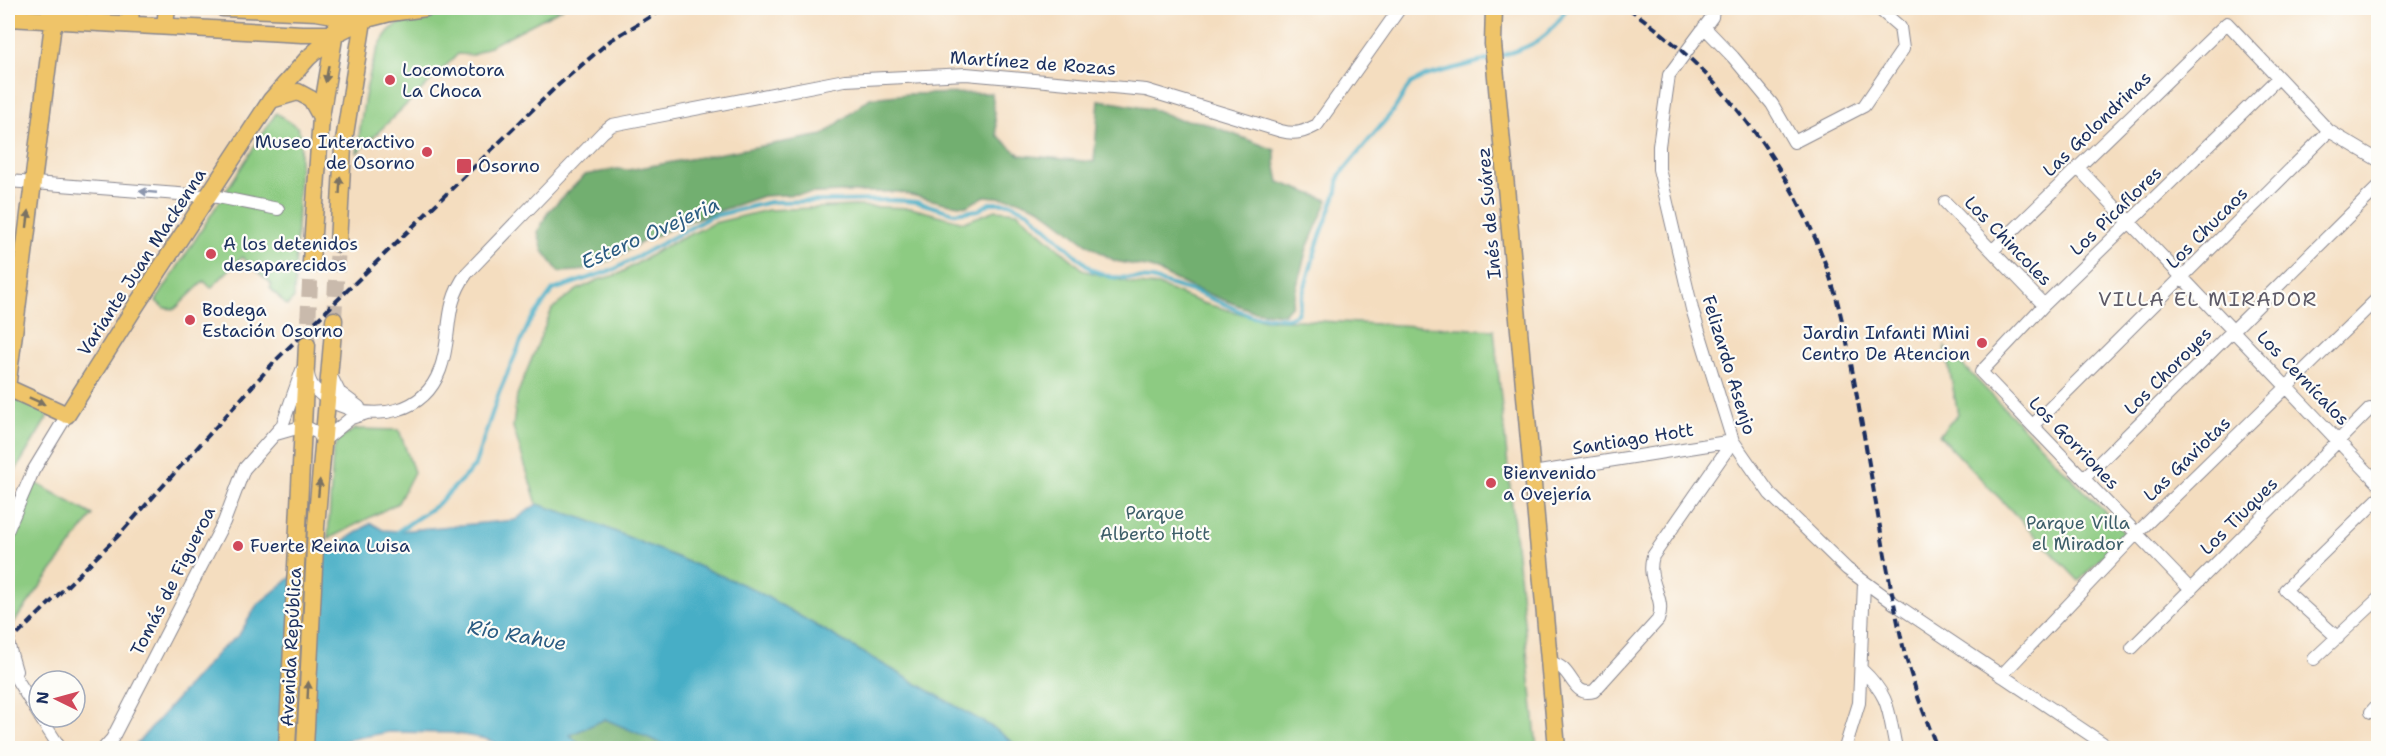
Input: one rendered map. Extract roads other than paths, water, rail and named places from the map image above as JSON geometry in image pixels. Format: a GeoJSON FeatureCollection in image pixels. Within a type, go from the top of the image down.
{"type":"FeatureCollection","features":[{"type":"Feature","properties":{"kind":"main road"},"geometry":{"type":"LineString","coordinates":[[165,26],[166,8]]}},
{"type":"Feature","properties":{"kind":"main road"},"geometry":{"type":"LineString","coordinates":[[213,29],[214,8]]}},
{"type":"Feature","properties":{"kind":"main road"},"geometry":{"type":"LineString","coordinates":[[223,8],[364,14],[426,8]]}},
{"type":"Feature","properties":{"kind":"main road","name":"Inés de Suárez"},"geometry":{"type":"LineString","coordinates":[[1484,8],[1493,44]]}},
{"type":"Feature","properties":{"kind":"main road","name":"Inés de Suárez"},"geometry":{"type":"LineString","coordinates":[[1494,8],[1493,44],[1523,378],[1535,471],[1539,545],[1557,748]]}},
{"type":"Feature","properties":{"kind":"main road"},"geometry":{"type":"LineString","coordinates":[[311,262],[321,117],[339,12]]}},
{"type":"Feature","properties":{"kind":"main road"},"geometry":{"type":"LineString","coordinates":[[8,18],[55,14],[131,16],[165,26],[335,34],[364,14]]}},
{"type":"Feature","properties":{"kind":"main road"},"geometry":{"type":"LineString","coordinates":[[8,381],[55,14]]}},
{"type":"Feature","properties":{"kind":"main road"},"geometry":{"type":"LineString","coordinates":[[338,244],[343,147],[364,14]]}},
{"type":"Feature","properties":{"kind":"main road","name":"Variante Juan Mackenna"},"geometry":{"type":"LineString","coordinates":[[68,415],[271,100],[308,58],[335,34]]}},
{"type":"Feature","properties":{"kind":"main road"},"geometry":{"type":"LineString","coordinates":[[271,100],[298,92],[311,99],[321,117]]}},
{"type":"Feature","properties":{"kind":"main road","name":"Avenida República"},"geometry":{"type":"LineString","coordinates":[[305,748],[315,547],[334,320]]}},
{"type":"Feature","properties":{"kind":"main road","name":"Avenida República"},"geometry":{"type":"LineString","coordinates":[[287,748],[307,350]]}},
{"type":"Feature","properties":{"kind":"main road"},"geometry":{"type":"LineString","coordinates":[[8,388],[68,415]]}},
{"type":"Feature","properties":{"kind":"street","name":"Martínez de Rozas"},"geometry":{"type":"LineString","coordinates":[[368,413],[399,411],[428,391],[441,368],[451,303],[457,286],[467,273],[612,125],[845,80],[966,74],[1146,90],[1292,134],[1304,132],[1317,125],[1400,8]]}},
{"type":"Feature","properties":{"kind":"street","name":"Felizardo Asenjo"},"geometry":{"type":"LineString","coordinates":[[1713,8],[1712,17],[1669,75],[1659,146],[1659,169],[1692,309],[1733,441],[1770,494],[1827,551],[1864,583],[2110,748]]}},
{"type":"Feature","properties":{"kind":"street"},"geometry":{"type":"LineString","coordinates":[[1704,27],[1772,104],[1794,142],[1864,106],[1903,48],[1900,27],[1878,8]]}},
{"type":"Feature","properties":{"kind":"street","name":"Las Golondrinas"},"geometry":{"type":"LineString","coordinates":[[1992,251],[2227,23],[2278,78]]}},
{"type":"Feature","properties":{"kind":"street"},"geometry":{"type":"LineString","coordinates":[[2278,78],[2329,131],[2379,160]]}},
{"type":"Feature","properties":{"kind":"street","name":"Los Picaflores"},"geometry":{"type":"LineString","coordinates":[[1981,372],[2044,305],[2278,78]]}},
{"type":"Feature","properties":{"kind":"street","name":"Los Chucaos"},"geometry":{"type":"LineString","coordinates":[[2033,425],[2329,131]]}},
{"type":"Feature","properties":{"kind":"street","name":"Los Cernícalos"},"geometry":{"type":"LineString","coordinates":[[2078,168],[2379,483]]}},
{"type":"Feature","properties":{"kind":"street"},"geometry":{"type":"LineString","coordinates":[[8,181],[218,197],[278,209]]}},
{"type":"Feature","properties":{"kind":"street","name":"Los Choroyes"},"geometry":{"type":"LineString","coordinates":[[2084,478],[2379,187]]}},
{"type":"Feature","properties":{"kind":"street","name":"Los Chincoles"},"geometry":{"type":"LineString","coordinates":[[1945,202],[2044,305]]}},
{"type":"Feature","properties":{"kind":"street"},"geometry":{"type":"LineString","coordinates":[[2374,303],[2379,317]]}},
{"type":"Feature","properties":{"kind":"street","name":"Las Gaviotas"},"geometry":{"type":"LineString","coordinates":[[2001,676],[2136,534],[2374,303]]}},
{"type":"Feature","properties":{"kind":"street"},"geometry":{"type":"LineString","coordinates":[[307,350],[310,384],[327,399],[368,413]]}},
{"type":"Feature","properties":{"kind":"street","name":"Tomás de Figueroa"},"geometry":{"type":"LineString","coordinates":[[104,748],[112,739],[224,522],[244,469],[282,426],[307,350]]}},
{"type":"Feature","properties":{"kind":"street"},"geometry":{"type":"LineString","coordinates":[[330,371],[332,381],[339,392],[368,413]]}},
{"type":"Feature","properties":{"kind":"street","name":"Los Gorriones"},"geometry":{"type":"LineString","coordinates":[[1981,372],[2191,590]]}},
{"type":"Feature","properties":{"kind":"street","name":"Los Tiuques"},"geometry":{"type":"LineString","coordinates":[[2132,648],[2370,409]]}},
{"type":"Feature","properties":{"kind":"street"},"geometry":{"type":"LineString","coordinates":[[276,434],[304,426],[318,433],[324,441],[351,418],[368,413]]}},
{"type":"Feature","properties":{"kind":"street","name":"Variante Juan Mackenna"},"geometry":{"type":"LineString","coordinates":[[8,529],[33,471],[68,415]]}},
{"type":"Feature","properties":{"kind":"street"},"geometry":{"type":"LineString","coordinates":[[1549,661],[1561,667],[1579,690],[1586,693],[1594,691],[1658,620],[1661,606],[1650,575],[1653,556],[1733,441]]}},
{"type":"Feature","properties":{"kind":"street","name":"Santiago Hott"},"geometry":{"type":"LineString","coordinates":[[1535,471],[1733,441]]}},
{"type":"Feature","properties":{"kind":"street"},"geometry":{"type":"LineString","coordinates":[[2337,638],[2285,590],[2379,500]]}},
{"type":"Feature","properties":{"kind":"street"},"geometry":{"type":"LineString","coordinates":[[1845,748],[1859,703],[1864,583]]}},
{"type":"Feature","properties":{"kind":"street"},"geometry":{"type":"LineString","coordinates":[[2314,659],[2379,599]]}},
{"type":"Feature","properties":{"kind":"street"},"geometry":{"type":"LineString","coordinates":[[8,644],[19,681]]}},
{"type":"Feature","properties":{"kind":"street"},"geometry":{"type":"LineString","coordinates":[[8,665],[27,694]]}},
{"type":"Feature","properties":{"kind":"street"},"geometry":{"type":"LineString","coordinates":[[1861,669],[1878,685],[1886,700],[1896,748]]}},
{"type":"Feature","properties":{"kind":"street"},"geometry":{"type":"LineString","coordinates":[[48,729],[60,748]]}},
{"type":"Feature","properties":{"kind":"water","name":"Río Rahue"},"geometry":{"type":"Polygon","coordinates":[[[537,504],[587,520],[753,589],[995,729],[1020,748],[672,748],[605,719],[570,735],[583,748],[508,748],[486,739],[452,733],[389,732],[312,748],[133,748],[220,650],[239,635],[257,605],[305,566],[371,523],[383,530],[398,531],[515,520],[537,504]]]}},
{"type":"Feature","properties":{"kind":"waterway","name":"Estero Ovejeria"},"geometry":{"type":"LineString","coordinates":[[1500,56],[1522,49],[1539,40],[1553,27],[1567,8]]}},
{"type":"Feature","properties":{"kind":"waterway","name":"Estero Ovejeria"},"geometry":{"type":"LineString","coordinates":[[398,531],[437,505],[474,467],[499,393],[529,323],[553,290],[615,269],[710,217],[770,202],[895,200],[917,202],[954,213],[979,210],[990,203],[1009,203],[1029,212],[1092,270],[1111,277],[1152,279],[1198,293],[1252,316],[1287,318],[1297,314],[1318,242],[1337,191],[1339,176],[1394,110],[1410,84],[1425,76],[1490,59]]}},
{"type":"Feature","properties":{"kind":"tunnel"},"geometry":{"type":"LineString","coordinates":[[334,320],[338,244]]}},
{"type":"Feature","properties":{"kind":"tunnel"},"geometry":{"type":"LineString","coordinates":[[307,345],[311,262]]}},
{"type":"Feature","properties":{"kind":"railway"},"geometry":{"type":"LineString","coordinates":[[8,644],[119,535],[275,361],[556,87],[611,40],[665,8]]}},
{"type":"Feature","properties":{"kind":"railway"},"geometry":{"type":"LineString","coordinates":[[1628,8],[1664,35],[1697,65],[1756,133],[1802,210],[1820,251],[1835,293],[1846,338],[1905,655],[1937,748]]}},
{"type":"Feature","properties":{"kind":"place","name":"Locomotora La Choca"},"geometry":{"type":"Point","coordinates":[390,80]}},
{"type":"Feature","properties":{"kind":"place","name":"Museo Interactivo de Osorno"},"geometry":{"type":"Point","coordinates":[427,152]}},
{"type":"Feature","properties":{"kind":"place","name":"Osorno"},"geometry":{"type":"Point","coordinates":[464,166]}},
{"type":"Feature","properties":{"kind":"place","name":"A los detenidos desaparecidos"},"geometry":{"type":"Point","coordinates":[211,254]}},
{"type":"Feature","properties":{"kind":"place","name":"Bodega Estación Osorno"},"geometry":{"type":"Point","coordinates":[190,320]}},
{"type":"Feature","properties":{"kind":"place","name":"Jardin Infanti Mini Centro De Atencion"},"geometry":{"type":"Point","coordinates":[1982,343]}},
{"type":"Feature","properties":{"kind":"place","name":"Bienvenido a Ovejería"},"geometry":{"type":"Point","coordinates":[1491,483]}},
{"type":"Feature","properties":{"kind":"place","name":"Fuerte Reina Luisa"},"geometry":{"type":"Point","coordinates":[238,546]}},
{"type":"Feature","properties":{"kind":"district","name":"VILLA EL MIRADOR"},"geometry":{"type":"Point","coordinates":[2208,299]}},
{"type":"Feature","properties":{"kind":"park label","name":"Parque Alberto Hott"},"geometry":{"type":"Point","coordinates":[1155,523]}},
{"type":"Feature","properties":{"kind":"park label","name":"Parque Villa el Mirador"},"geometry":{"type":"Point","coordinates":[2078,533]}}]}
